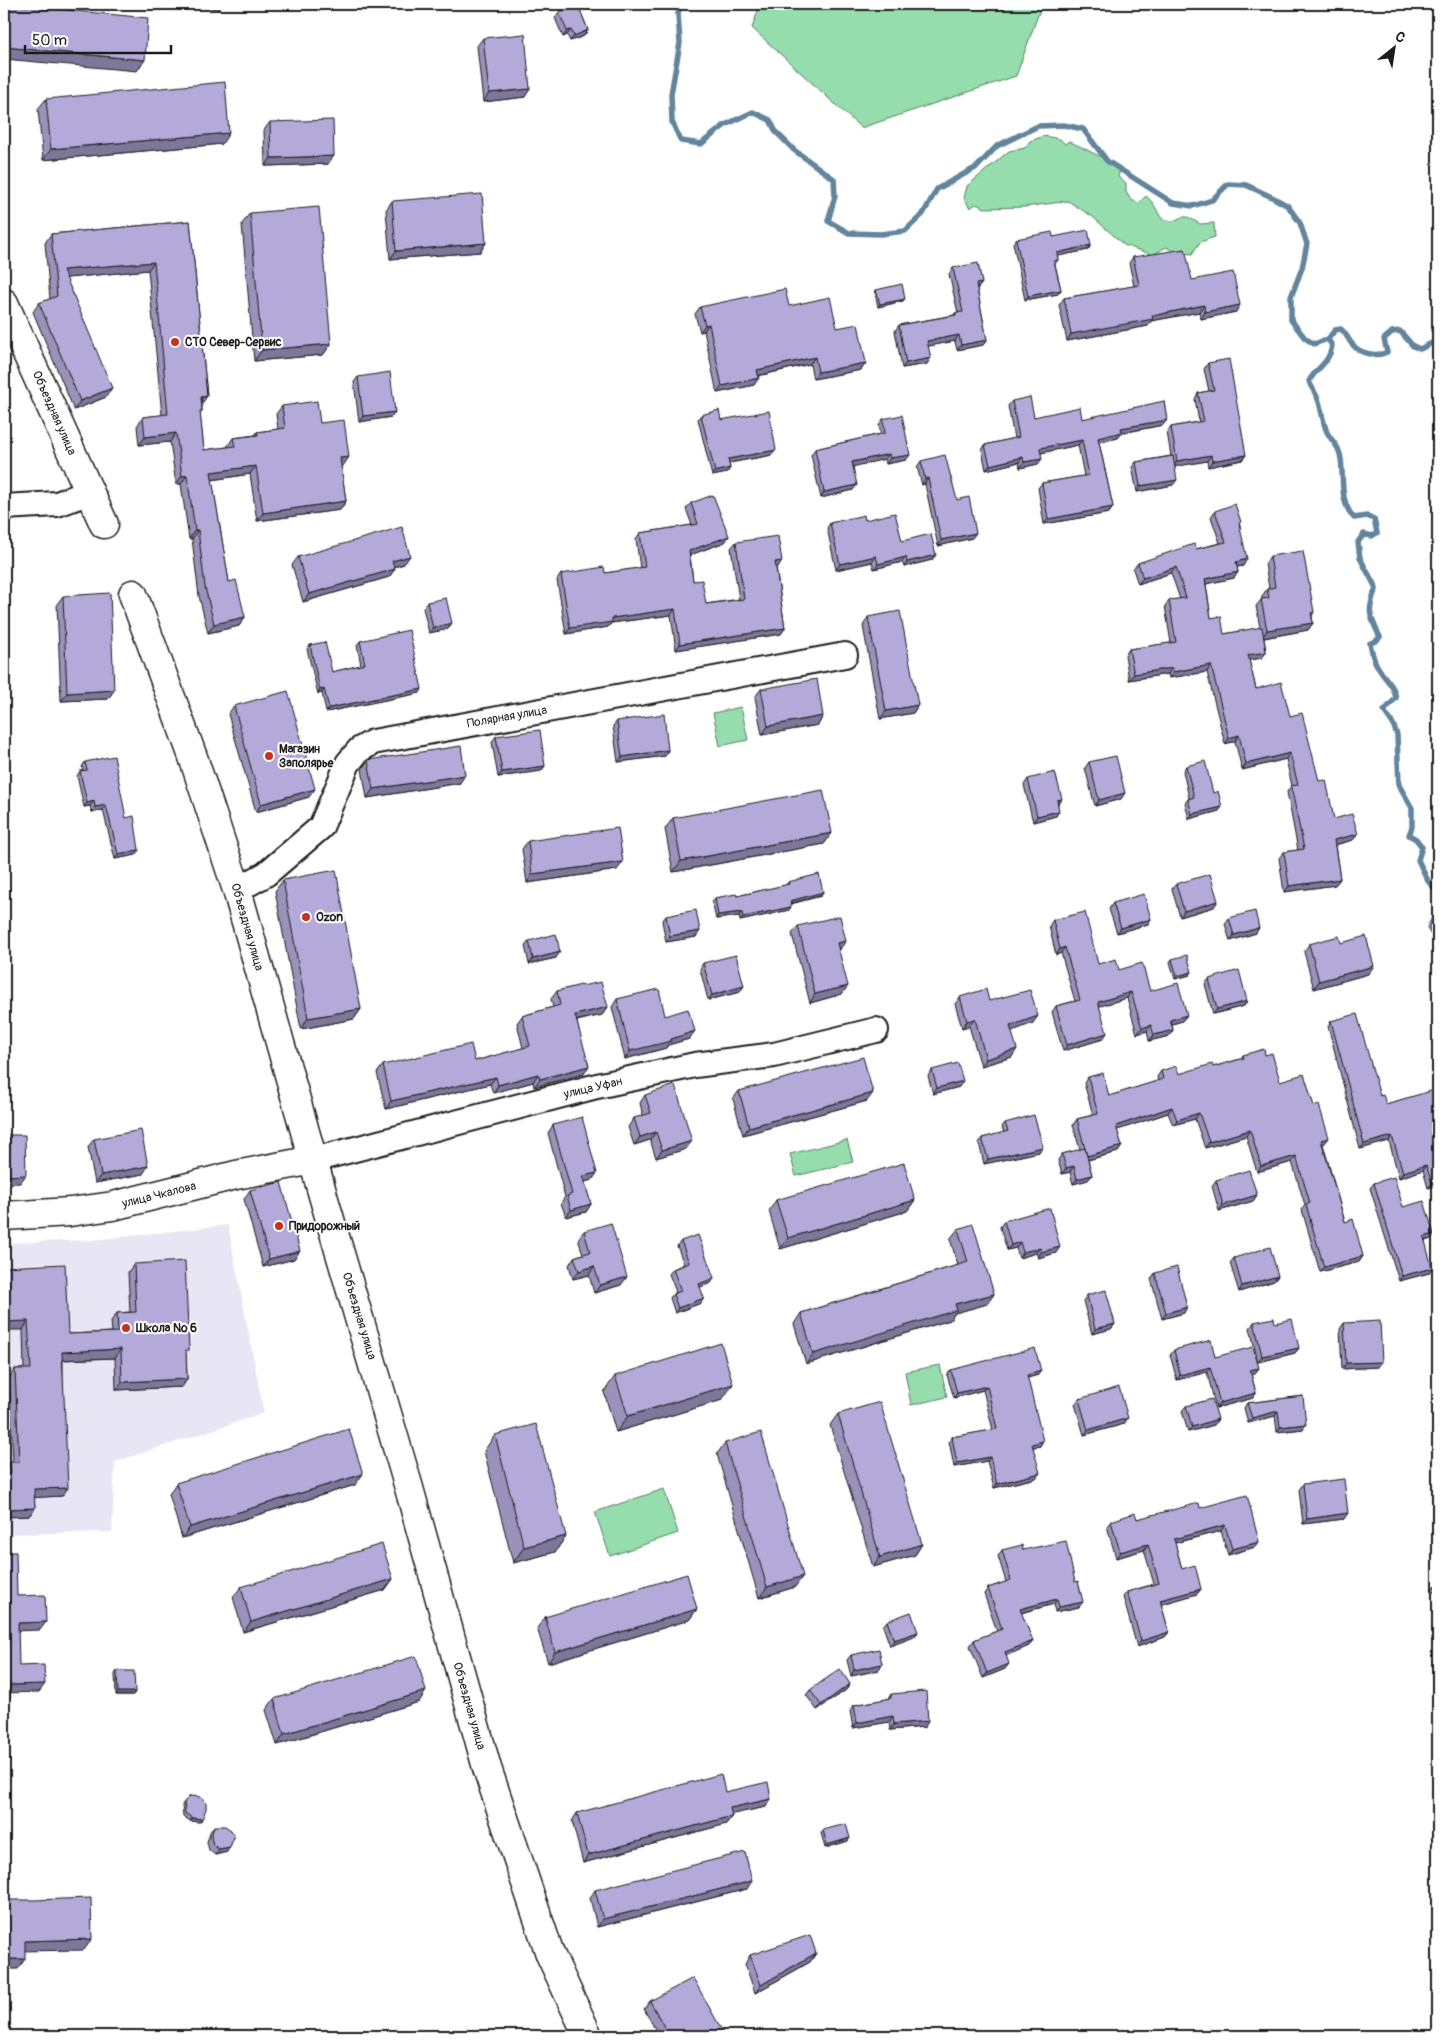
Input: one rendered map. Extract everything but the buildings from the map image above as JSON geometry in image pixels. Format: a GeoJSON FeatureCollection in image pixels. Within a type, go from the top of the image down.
{"type":"FeatureCollection","features":[{"type":"Feature","properties":{"kind":"main road","name":"Объездная улица"},"geometry":{"type":"LineString","coordinates":[[4,303],[104,524]]}},
{"type":"Feature","properties":{"kind":"main road","name":"Объездная улица"},"geometry":{"type":"LineString","coordinates":[[133,594],[196,766],[237,890],[313,1160],[394,1434],[487,1768],[550,1954],[588,2036]]}},
{"type":"Feature","properties":{"kind":"main road","name":"улица Чкалова"},"geometry":{"type":"LineString","coordinates":[[4,1216],[70,1212],[113,1206],[236,1175],[313,1160]]}},
{"type":"Feature","properties":{"kind":"street"},"geometry":{"type":"LineString","coordinates":[[4,507],[57,504],[90,492]]}},
{"type":"Feature","properties":{"kind":"street","name":"Полярная улица"},"geometry":{"type":"LineString","coordinates":[[237,890],[266,874],[321,827],[348,763],[359,750],[373,742],[845,655]]}},
{"type":"Feature","properties":{"kind":"street","name":"улица Уфан"},"geometry":{"type":"LineString","coordinates":[[313,1160],[597,1086],[695,1065],[774,1056],[876,1030]]}},
{"type":"Feature","properties":{"kind":"shaded area","name":"Школа № 6"},"geometry":{"type":"Polygon","coordinates":[[[228,1225],[264,1413],[115,1462],[112,1532],[4,1534],[4,1243],[93,1240],[228,1225]]]}},
{"type":"Feature","properties":{"kind":"green space"},"geometry":{"type":"Polygon","coordinates":[[[760,4],[1042,4],[1016,76],[861,128],[752,28],[760,4]]]}},
{"type":"Feature","properties":{"kind":"green space"},"geometry":{"type":"Polygon","coordinates":[[[1044,136],[1060,139],[1065,144],[1069,141],[1113,163],[1120,170],[1118,177],[1126,183],[1126,192],[1131,200],[1139,203],[1146,196],[1162,219],[1173,221],[1182,217],[1188,217],[1200,224],[1214,223],[1215,237],[1200,242],[1192,254],[1174,252],[1166,247],[1153,255],[1124,245],[1093,217],[1068,201],[1025,207],[985,208],[976,204],[970,208],[964,198],[967,186],[1009,151],[1025,148],[1030,141],[1044,136]]]}},
{"type":"Feature","properties":{"kind":"green space"},"geometry":{"type":"Polygon","coordinates":[[[741,707],[748,740],[720,746],[713,713],[741,707]]]}},
{"type":"Feature","properties":{"kind":"green space"},"geometry":{"type":"Polygon","coordinates":[[[847,1140],[853,1162],[796,1176],[790,1154],[847,1140]]]}},
{"type":"Feature","properties":{"kind":"green space"},"geometry":{"type":"Polygon","coordinates":[[[940,1365],[947,1397],[911,1405],[905,1372],[940,1365]]]}},
{"type":"Feature","properties":{"kind":"green space"},"geometry":{"type":"Polygon","coordinates":[[[664,1489],[678,1533],[610,1556],[595,1512],[664,1489]]]}},
{"type":"Feature","properties":{"kind":"waterway"},"geometry":{"type":"LineString","coordinates":[[680,4],[678,14],[680,43],[671,94],[672,122],[681,141],[701,144],[725,125],[753,112],[770,120],[776,132],[794,150],[834,179],[835,196],[828,221],[849,233],[881,234],[905,231],[923,214],[937,189],[977,167],[997,146],[1038,126],[1064,125],[1083,129],[1107,161],[1173,203],[1193,206],[1212,200],[1228,184],[1246,185],[1288,206],[1300,223],[1307,244],[1302,268],[1291,297],[1291,320],[1305,338],[1314,344],[1328,339],[1335,330],[1341,329],[1356,348],[1360,351],[1374,354],[1387,352],[1384,339],[1392,332],[1400,331],[1413,346],[1420,349],[1438,340]]}},
{"type":"Feature","properties":{"kind":"waterway"},"geometry":{"type":"LineString","coordinates":[[1328,339],[1332,346],[1328,357],[1309,381],[1318,399],[1324,425],[1340,454],[1346,505],[1354,518],[1367,516],[1374,519],[1377,533],[1372,536],[1364,534],[1358,542],[1360,558],[1376,588],[1371,602],[1370,613],[1380,637],[1370,643],[1375,662],[1395,693],[1396,698],[1384,711],[1393,724],[1397,735],[1399,785],[1412,808],[1412,827],[1409,835],[1416,839],[1422,847],[1418,860],[1428,881],[1438,893]]}},
{"type":"Feature","properties":{"kind":"waterway"},"geometry":{"type":"LineString","coordinates":[[1438,910],[1429,928],[1438,942]]}},
{"type":"Feature","properties":{"kind":"place","name":"СТО Север-Сервис"},"geometry":{"type":"Point","coordinates":[175,342]}},
{"type":"Feature","properties":{"kind":"place","name":"Магазин Заполярье"},"geometry":{"type":"Point","coordinates":[269,756]}},
{"type":"Feature","properties":{"kind":"place","name":"Ozon"},"geometry":{"type":"Point","coordinates":[306,917]}},
{"type":"Feature","properties":{"kind":"place","name":"Придорожный"},"geometry":{"type":"Point","coordinates":[279,1226]}},
{"type":"Feature","properties":{"kind":"place","name":"Школа № 6"},"geometry":{"type":"Point","coordinates":[126,1328]}}]}
